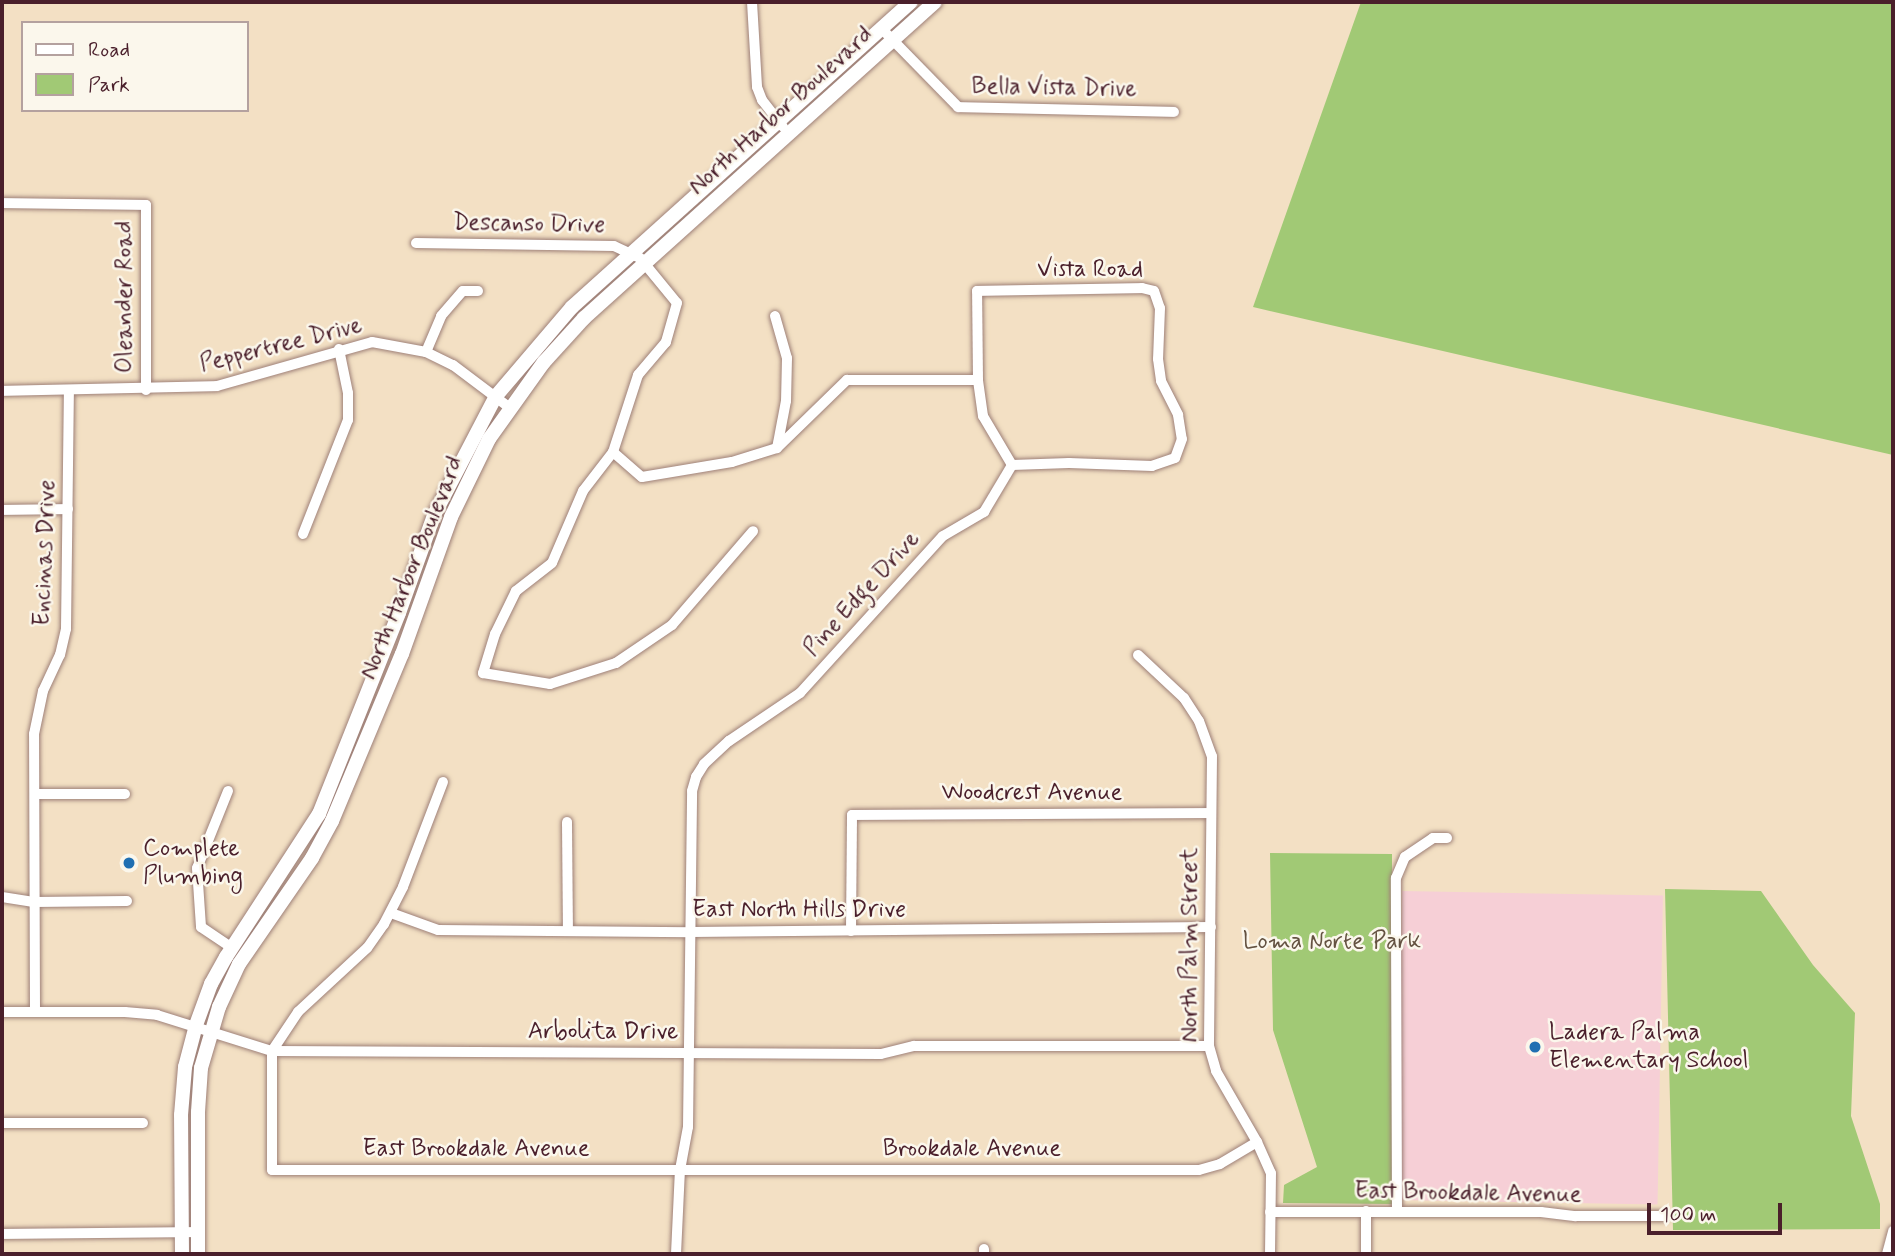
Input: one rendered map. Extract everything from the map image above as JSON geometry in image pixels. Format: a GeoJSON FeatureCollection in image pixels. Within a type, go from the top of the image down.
{"type":"FeatureCollection","features":[{"type":"Feature","properties":{"kind":"main road","name":"North Harbor Boulevard"},"geometry":{"type":"LineString","coordinates":[[198,1254],[198,1112],[201,1068],[211,1030],[239,964],[312,858],[332,821],[402,654],[463,488],[510,408],[544,362],[583,318],[638,259],[778,121],[911,2]]}},
{"type":"Feature","properties":{"kind":"main road","name":"North Harbor Boulevard"},"geometry":{"type":"LineString","coordinates":[[182,1254],[181,1115],[185,1067],[195,1025],[211,984],[318,814],[399,613],[434,515],[496,396],[552,327],[789,134],[936,2]]}},
{"type":"Feature","properties":{"kind":"street"},"geometry":{"type":"LineString","coordinates":[[752,2],[757,86],[762,100],[789,134]]}},
{"type":"Feature","properties":{"kind":"street","name":"Bella Vista Drive"},"geometry":{"type":"LineString","coordinates":[[881,29],[958,107],[1174,112]]}},
{"type":"Feature","properties":{"kind":"street","name":"Oleander Road"},"geometry":{"type":"LineString","coordinates":[[2,203],[146,205],[146,390]]}},
{"type":"Feature","properties":{"kind":"street","name":"Descanso Drive"},"geometry":{"type":"LineString","coordinates":[[416,243],[614,246],[638,259]]}},
{"type":"Feature","properties":{"kind":"street"},"geometry":{"type":"LineString","coordinates":[[638,259],[677,303],[666,342],[638,374],[613,452],[583,491],[552,563],[516,591],[495,634],[483,673],[550,684],[616,663],[672,625],[753,531]]}},
{"type":"Feature","properties":{"kind":"street","name":"Vista Road"},"geometry":{"type":"LineString","coordinates":[[1142,288],[1154,291],[1160,308],[1158,359],[1161,381],[1178,415],[1182,439],[1175,458],[1152,466],[1069,463],[1012,465],[983,416],[978,380],[976,291],[1142,288]]}},
{"type":"Feature","properties":{"kind":"street"},"geometry":{"type":"LineString","coordinates":[[426,352],[441,316],[463,291],[478,291]]}},
{"type":"Feature","properties":{"kind":"street"},"geometry":{"type":"LineString","coordinates":[[775,316],[787,358],[786,401],[777,448]]}},
{"type":"Feature","properties":{"kind":"street","name":"Peppertree Drive"},"geometry":{"type":"LineString","coordinates":[[2,391],[146,390],[217,386],[279,370],[339,349],[372,342],[426,352],[453,365],[510,408]]}},
{"type":"Feature","properties":{"kind":"street"},"geometry":{"type":"LineString","coordinates":[[303,534],[348,419],[348,393],[339,349]]}},
{"type":"Feature","properties":{"kind":"street"},"geometry":{"type":"LineString","coordinates":[[613,452],[642,477],[732,463],[777,448],[846,380],[978,380]]}},
{"type":"Feature","properties":{"kind":"street","name":"Encinas Drive"},"geometry":{"type":"LineString","coordinates":[[35,1010],[36,716],[66,629],[69,391]]}},
{"type":"Feature","properties":{"kind":"street","name":"Pine Edge Drive"},"geometry":{"type":"LineString","coordinates":[[676,1254],[680,1170],[688,1127],[692,791],[704,764],[729,741],[800,693],[943,536],[984,512],[1012,465]]}},
{"type":"Feature","properties":{"kind":"street"},"geometry":{"type":"LineString","coordinates":[[2,510],[68,509]]}},
{"type":"Feature","properties":{"kind":"street","name":"North Palm Street"},"geometry":{"type":"LineString","coordinates":[[1138,655],[1184,698],[1209,747],[1212,813],[1209,1046],[1216,1071],[1257,1142],[1271,1173],[1270,1254]]}},
{"type":"Feature","properties":{"kind":"street"},"geometry":{"type":"LineString","coordinates":[[272,1051],[298,1012],[367,948],[391,913],[443,782]]}},
{"type":"Feature","properties":{"kind":"street"},"geometry":{"type":"LineString","coordinates":[[228,791],[198,863],[198,900],[201,927],[232,948]]}},
{"type":"Feature","properties":{"kind":"street"},"geometry":{"type":"LineString","coordinates":[[35,794],[125,794]]}},
{"type":"Feature","properties":{"kind":"street","name":"Woodcrest Avenue"},"geometry":{"type":"LineString","coordinates":[[851,931],[852,815],[1212,813]]}},
{"type":"Feature","properties":{"kind":"street"},"geometry":{"type":"LineString","coordinates":[[567,822],[568,931]]}},
{"type":"Feature","properties":{"kind":"street"},"geometry":{"type":"LineString","coordinates":[[1397,1211],[1396,878],[1405,856],[1433,838],[1447,838]]}},
{"type":"Feature","properties":{"kind":"street"},"geometry":{"type":"LineString","coordinates":[[2,897],[34,902],[127,901]]}},
{"type":"Feature","properties":{"kind":"street","name":"East North Hills Drive"},"geometry":{"type":"LineString","coordinates":[[391,913],[438,930],[691,932],[1211,927]]}},
{"type":"Feature","properties":{"kind":"street","name":"Arbolita Drive"},"geometry":{"type":"LineString","coordinates":[[2,1012],[35,1010],[157,1015],[272,1051],[881,1054],[914,1046],[1209,1046]]}},
{"type":"Feature","properties":{"kind":"street","name":"East Brookdale Avenue"},"geometry":{"type":"LineString","coordinates":[[272,1051],[272,1170],[680,1170]]}},
{"type":"Feature","properties":{"kind":"street"},"geometry":{"type":"LineString","coordinates":[[2,1124],[143,1123]]}},
{"type":"Feature","properties":{"kind":"street","name":"Brookdale Avenue"},"geometry":{"type":"LineString","coordinates":[[680,1170],[1199,1170],[1220,1164],[1257,1142]]}},
{"type":"Feature","properties":{"kind":"street"},"geometry":{"type":"LineString","coordinates":[[1366,1211],[1366,1254]]}},
{"type":"Feature","properties":{"kind":"street","name":"East Brookdale Avenue"},"geometry":{"type":"LineString","coordinates":[[1270,1212],[1397,1211],[1664,1216]]}},
{"type":"Feature","properties":{"kind":"street"},"geometry":{"type":"LineString","coordinates":[[1887,1254],[1893,1231]]}},
{"type":"Feature","properties":{"kind":"street"},"geometry":{"type":"LineString","coordinates":[[2,1234],[198,1232]]}},
{"type":"Feature","properties":{"kind":"shaded area","name":"Ladera Palma Elementary School"},"geometry":{"type":"Polygon","coordinates":[[[1402,891],[1663,896],[1658,1205],[1397,1200],[1402,891]]]}},
{"type":"Feature","properties":{"kind":"green space"},"geometry":{"type":"Polygon","coordinates":[[[1361,2],[1893,2],[1893,455],[1253,307],[1361,2]]]}},
{"type":"Feature","properties":{"kind":"green space","name":"Loma Norte Park"},"geometry":{"type":"Polygon","coordinates":[[[1270,853],[1392,854],[1393,1204],[1283,1203],[1284,1185],[1317,1167],[1273,1030],[1270,853]]]}},
{"type":"Feature","properties":{"kind":"green space"},"geometry":{"type":"Polygon","coordinates":[[[1665,889],[1761,891],[1813,965],[1855,1013],[1851,1116],[1880,1204],[1880,1229],[1673,1230],[1665,889]]]}},
{"type":"Feature","properties":{"kind":"place","name":"Complete Plumbing"},"geometry":{"type":"Point","coordinates":[129,863]}},
{"type":"Feature","properties":{"kind":"place","name":"Ladera Palma Elementary School"},"geometry":{"type":"Point","coordinates":[1535,1047]}}]}
